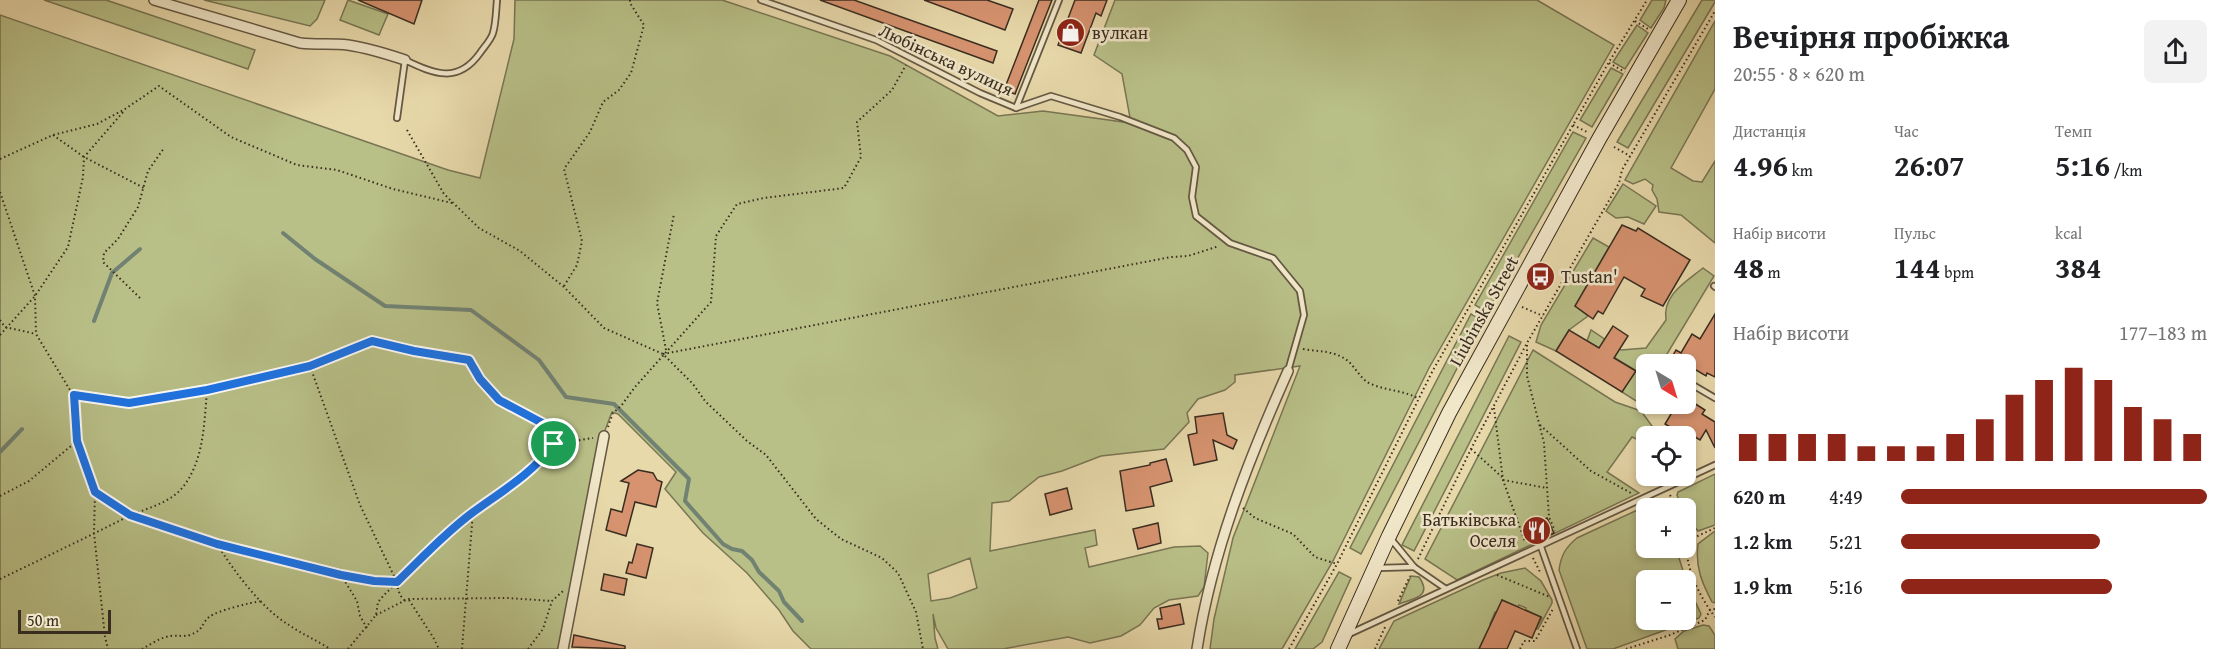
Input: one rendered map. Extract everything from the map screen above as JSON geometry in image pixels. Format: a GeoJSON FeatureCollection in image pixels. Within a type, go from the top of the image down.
{"type":"FeatureCollection","features":[{"type":"Feature","properties":{"kind":"main road","name":"Liubinska Street"},"geometry":{"type":"LineString","coordinates":[[1341,643],[1389,536],[1449,413],[1599,139],[1680,0]]}},
{"type":"Feature","properties":{"kind":"street"},"geometry":{"type":"LineString","coordinates":[[154,0],[300,43],[321,46],[346,45],[405,60]]}},
{"type":"Feature","properties":{"kind":"street"},"geometry":{"type":"LineString","coordinates":[[1197,649],[1204,604],[1222,538],[1264,426],[1288,371]]}},
{"type":"Feature","properties":{"kind":"street"},"geometry":{"type":"LineString","coordinates":[[563,649],[604,436]]}},
{"type":"Feature","properties":{"kind":"lane"},"geometry":{"type":"LineString","coordinates":[[397,118],[405,60],[428,70],[450,74],[460,72],[475,61],[493,34],[497,0]]}},
{"type":"Feature","properties":{"kind":"lane","name":"Любінська вулиця"},"geometry":{"type":"LineString","coordinates":[[761,0],[876,40],[980,93],[1016,108],[1051,96],[1120,117],[1174,138],[1187,150],[1196,167],[1191,197],[1196,216],[1230,243],[1273,258],[1300,291],[1304,315],[1288,371]]}},
{"type":"Feature","properties":{"kind":"lane"},"geometry":{"type":"LineString","coordinates":[[1016,108],[1059,0]]}},
{"type":"Feature","properties":{"kind":"lane"},"geometry":{"type":"LineString","coordinates":[[1696,387],[1715,398]]}},
{"type":"Feature","properties":{"kind":"lane"},"geometry":{"type":"LineString","coordinates":[[1644,498],[1715,465]]}},
{"type":"Feature","properties":{"kind":"lane"},"geometry":{"type":"LineString","coordinates":[[1341,643],[1446,589],[1636,502]]}},
{"type":"Feature","properties":{"kind":"lane"},"geometry":{"type":"LineString","coordinates":[[1389,536],[1415,565],[1446,589]]}},
{"type":"Feature","properties":{"kind":"lane"},"geometry":{"type":"LineString","coordinates":[[1541,547],[1577,649]]}},
{"type":"Feature","properties":{"kind":"lane"},"geometry":{"type":"LineString","coordinates":[[1376,568],[1415,565]]}},
{"type":"Feature","properties":{"kind":"path"},"geometry":{"type":"LineString","coordinates":[[564,286],[577,265],[582,241],[564,169],[590,132],[603,102],[619,90],[632,73],[644,25],[630,0]]}},
{"type":"Feature","properties":{"kind":"path"},"geometry":{"type":"LineString","coordinates":[[1289,649],[1337,564],[1419,399],[1573,124],[1647,0]]}},
{"type":"Feature","properties":{"kind":"path"},"geometry":{"type":"LineString","coordinates":[[1415,565],[1471,449],[1527,342],[1619,183],[1622,170],[1715,11]]}},
{"type":"Feature","properties":{"kind":"path"},"geometry":{"type":"LineString","coordinates":[[1635,21],[1653,32]]}},
{"type":"Feature","properties":{"kind":"path"},"geometry":{"type":"LineString","coordinates":[[348,649],[376,615],[378,602],[397,582],[473,512],[518,482],[544,459],[554,444],[604,436],[613,413],[711,302],[716,236],[737,204],[764,198],[844,188],[861,157],[857,122],[892,90],[910,58]]}},
{"type":"Feature","properties":{"kind":"path"},"geometry":{"type":"LineString","coordinates":[[1609,62],[1627,73]]}},
{"type":"Feature","properties":{"kind":"path"},"geometry":{"type":"LineString","coordinates":[[0,159],[53,135],[97,124],[125,109],[159,86],[231,137],[297,165],[337,170],[393,189],[452,203]]}},
{"type":"Feature","properties":{"kind":"path"},"geometry":{"type":"LineString","coordinates":[[0,335],[35,296],[68,247],[83,177],[84,157],[125,109]]}},
{"type":"Feature","properties":{"kind":"path"},"geometry":{"type":"LineString","coordinates":[[1573,124],[1589,133]]}},
{"type":"Feature","properties":{"kind":"path"},"geometry":{"type":"LineString","coordinates":[[407,130],[444,194],[479,228],[520,251],[564,286],[604,328],[664,353],[693,384],[705,401],[747,441],[766,455],[816,519],[849,543],[882,558],[898,573],[916,612],[923,649]]}},
{"type":"Feature","properties":{"kind":"path"},"geometry":{"type":"LineString","coordinates":[[53,135],[84,157],[144,188]]}},
{"type":"Feature","properties":{"kind":"path"},"geometry":{"type":"LineString","coordinates":[[1614,147],[1630,156]]}},
{"type":"Feature","properties":{"kind":"path"},"geometry":{"type":"LineString","coordinates":[[140,298],[103,262],[104,253],[118,239],[138,207],[148,171],[164,148]]}},
{"type":"Feature","properties":{"kind":"path"},"geometry":{"type":"LineString","coordinates":[[0,192],[35,296],[36,334],[74,395],[77,441],[95,492],[94,533],[108,649]]}},
{"type":"Feature","properties":{"kind":"path"},"geometry":{"type":"LineString","coordinates":[[664,353],[657,303],[674,214]]}},
{"type":"Feature","properties":{"kind":"path"},"geometry":{"type":"LineString","coordinates":[[664,353],[1159,259],[1188,256],[1230,243]]}},
{"type":"Feature","properties":{"kind":"path"},"geometry":{"type":"LineString","coordinates":[[1522,307],[1543,316]]}},
{"type":"Feature","properties":{"kind":"path"},"geometry":{"type":"LineString","coordinates":[[0,320],[5,327],[36,334]]}},
{"type":"Feature","properties":{"kind":"path"},"geometry":{"type":"LineString","coordinates":[[74,395],[129,403],[207,390],[310,366],[372,341],[469,360],[480,379],[499,400],[546,425],[554,444]]}},
{"type":"Feature","properties":{"kind":"path"},"geometry":{"type":"LineString","coordinates":[[1527,342],[1527,376],[1544,443],[1549,517],[1558,539]]}},
{"type":"Feature","properties":{"kind":"path"},"geometry":{"type":"LineString","coordinates":[[1296,344],[1304,350],[1330,352],[1346,360],[1367,383],[1386,390],[1409,392],[1419,399]]}},
{"type":"Feature","properties":{"kind":"path"},"geometry":{"type":"LineString","coordinates":[[310,366],[360,505],[397,582],[400,595],[434,637],[439,649]]}},
{"type":"Feature","properties":{"kind":"path"},"geometry":{"type":"LineString","coordinates":[[0,579],[130,515],[158,506],[182,488],[196,463],[203,436],[207,390]]}},
{"type":"Feature","properties":{"kind":"path"},"geometry":{"type":"LineString","coordinates":[[1494,406],[1502,478],[1520,532],[1540,572]]}},
{"type":"Feature","properties":{"kind":"path"},"geometry":{"type":"LineString","coordinates":[[1538,424],[1591,471],[1640,498]]}},
{"type":"Feature","properties":{"kind":"path"},"geometry":{"type":"LineString","coordinates":[[0,496],[29,481],[77,441]]}},
{"type":"Feature","properties":{"kind":"path"},"geometry":{"type":"LineString","coordinates":[[1471,449],[1502,478],[1547,488]]}},
{"type":"Feature","properties":{"kind":"path"},"geometry":{"type":"LineString","coordinates":[[1667,488],[1672,498]]}},
{"type":"Feature","properties":{"kind":"path"},"geometry":{"type":"LineString","coordinates":[[95,492],[130,515],[217,544],[341,575],[374,581],[397,582]]}},
{"type":"Feature","properties":{"kind":"path"},"geometry":{"type":"LineString","coordinates":[[1235,502],[1255,518],[1293,534],[1315,557],[1337,564]]}},
{"type":"Feature","properties":{"kind":"path"},"geometry":{"type":"LineString","coordinates":[[462,649],[473,512]]}},
{"type":"Feature","properties":{"kind":"path"},"geometry":{"type":"LineString","coordinates":[[1696,537],[1715,528]]}},
{"type":"Feature","properties":{"kind":"path"},"geometry":{"type":"LineString","coordinates":[[217,544],[234,570],[262,601],[288,625],[330,649]]}},
{"type":"Feature","properties":{"kind":"path"},"geometry":{"type":"LineString","coordinates":[[1688,558],[1694,581],[1715,617]]}},
{"type":"Feature","properties":{"kind":"path"},"geometry":{"type":"LineString","coordinates":[[1488,571],[1552,598],[1549,590]]}},
{"type":"Feature","properties":{"kind":"path"},"geometry":{"type":"LineString","coordinates":[[1395,607],[1411,574]]}},
{"type":"Feature","properties":{"kind":"path"},"geometry":{"type":"LineString","coordinates":[[341,575],[357,601],[360,616],[367,628]]}},
{"type":"Feature","properties":{"kind":"path"},"geometry":{"type":"LineString","coordinates":[[528,649],[543,629],[552,601],[562,593],[567,584]]}},
{"type":"Feature","properties":{"kind":"path"},"geometry":{"type":"LineString","coordinates":[[376,615],[406,600],[467,598],[552,601]]}},
{"type":"Feature","properties":{"kind":"path"},"geometry":{"type":"LineString","coordinates":[[142,649],[170,636],[187,636],[202,630],[207,618],[216,612],[236,608],[250,602],[262,601]]}},
{"type":"Feature","properties":{"kind":"path"},"geometry":{"type":"LineString","coordinates":[[1520,649],[1524,641],[1535,641],[1556,605]]}},
{"type":"Feature","properties":{"kind":"path"},"geometry":{"type":"LineString","coordinates":[[1710,610],[1715,609]]}},
{"type":"Feature","properties":{"kind":"path"},"geometry":{"type":"LineString","coordinates":[[1626,649],[1670,635],[1705,620],[1710,610]]}},
{"type":"Feature","properties":{"kind":"path"},"geometry":{"type":"LineString","coordinates":[[1375,649],[1388,623]]}},
{"type":"Feature","properties":{"kind":"green space"},"geometry":{"type":"Polygon","coordinates":[[[44,0],[106,0],[255,50],[248,69],[44,0]]]}},
{"type":"Feature","properties":{"kind":"green space"},"geometry":{"type":"Polygon","coordinates":[[[204,0],[325,0],[317,19],[310,26],[204,0]]]}},
{"type":"Feature","properties":{"kind":"green space"},"geometry":{"type":"Polygon","coordinates":[[[348,0],[388,14],[379,35],[340,20],[348,0]]]}},
{"type":"Feature","properties":{"kind":"green space"},"geometry":{"type":"Polygon","coordinates":[[[515,0],[722,0],[890,56],[998,116],[1043,111],[1131,123],[1122,74],[1094,55],[1115,0],[1537,0],[1614,45],[1429,368],[1333,561],[1282,649],[1210,649],[1214,619],[1233,538],[1300,366],[1235,375],[1235,382],[1225,390],[1198,399],[1187,413],[1189,422],[1164,449],[1101,456],[1039,477],[1009,501],[992,503],[990,551],[1095,530],[1097,545],[1085,548],[1089,567],[1174,547],[1200,546],[1208,553],[1204,587],[1198,596],[1169,600],[1154,608],[1140,625],[1121,636],[1090,643],[1068,637],[1003,649],[948,649],[936,628],[933,614],[938,649],[811,649],[793,631],[779,610],[747,573],[703,533],[665,489],[676,472],[618,414],[612,412],[604,433],[561,649],[0,649],[0,15],[448,170],[480,178],[514,39],[515,0]],[[970,558],[928,574],[931,601],[950,598],[977,588],[970,558]]]}},
{"type":"Feature","properties":{"kind":"green space"},"geometry":{"type":"Polygon","coordinates":[[[1652,0],[1666,0],[1664,8],[1651,28],[1640,20],[1652,0]]]}},
{"type":"Feature","properties":{"kind":"green space"},"geometry":{"type":"Polygon","coordinates":[[[1702,0],[1715,0],[1715,2],[1628,148],[1617,142],[1702,0]]]}},
{"type":"Feature","properties":{"kind":"green space"},"geometry":{"type":"Polygon","coordinates":[[[1715,21],[1715,89],[1671,168],[1693,181],[1702,182],[1715,161],[1715,243],[1681,215],[1659,212],[1657,199],[1652,190],[1653,185],[1645,179],[1633,184],[1625,180],[1715,21]]]}},
{"type":"Feature","properties":{"kind":"green space"},"geometry":{"type":"Polygon","coordinates":[[[1637,25],[1648,33],[1625,69],[1613,62],[1637,25]]]}},
{"type":"Feature","properties":{"kind":"green space"},"geometry":{"type":"Polygon","coordinates":[[[1611,68],[1623,74],[1592,127],[1580,120],[1611,68]]]}},
{"type":"Feature","properties":{"kind":"green space"},"geometry":{"type":"Polygon","coordinates":[[[1573,132],[1586,138],[1487,312],[1475,305],[1573,132]]]}},
{"type":"Feature","properties":{"kind":"green space"},"geometry":{"type":"Polygon","coordinates":[[[1623,184],[1656,206],[1644,224],[1628,217],[1616,218],[1606,211],[1623,184]]]}},
{"type":"Feature","properties":{"kind":"green space"},"geometry":{"type":"Polygon","coordinates":[[[1593,238],[1609,247],[1575,306],[1588,316],[1569,330],[1556,351],[1536,342],[1541,325],[1593,238]]]}},
{"type":"Feature","properties":{"kind":"green space"},"geometry":{"type":"Polygon","coordinates":[[[1703,268],[1714,276],[1667,354],[1636,354],[1636,401],[1622,392],[1635,370],[1587,341],[1591,330],[1621,350],[1646,348],[1666,320],[1666,311],[1671,296],[1703,268]]]}},
{"type":"Feature","properties":{"kind":"green space"},"geometry":{"type":"Polygon","coordinates":[[[1471,314],[1482,320],[1361,554],[1350,548],[1471,314]]]}},
{"type":"Feature","properties":{"kind":"green space"},"geometry":{"type":"Polygon","coordinates":[[[1509,336],[1521,342],[1414,551],[1402,545],[1509,336]]]}},
{"type":"Feature","properties":{"kind":"green space"},"geometry":{"type":"Polygon","coordinates":[[[1533,350],[1615,402],[1636,409],[1636,414],[1643,414],[1652,426],[1636,426],[1636,439],[1632,437],[1607,472],[1639,493],[1457,580],[1425,559],[1533,350]]]}},
{"type":"Feature","properties":{"kind":"green space"},"geometry":{"type":"Polygon","coordinates":[[[1715,474],[1715,525],[1698,531],[1696,528],[1696,498],[1678,498],[1677,495],[1678,492],[1690,486],[1696,486],[1696,483],[1715,474]]]}},
{"type":"Feature","properties":{"kind":"green space"},"geometry":{"type":"Polygon","coordinates":[[[1636,511],[1636,558],[1679,558],[1683,570],[1636,570],[1636,630],[1666,630],[1613,649],[1587,649],[1559,570],[1567,548],[1577,538],[1636,511]]]}},
{"type":"Feature","properties":{"kind":"green space"},"geometry":{"type":"Polygon","coordinates":[[[1715,531],[1715,603],[1712,602],[1702,581],[1697,552],[1698,544],[1715,531]]]}},
{"type":"Feature","properties":{"kind":"green space"},"geometry":{"type":"Polygon","coordinates":[[[1525,568],[1541,581],[1552,600],[1538,629],[1536,629],[1542,618],[1526,608],[1502,600],[1498,613],[1495,612],[1490,624],[1493,626],[1488,630],[1479,649],[1379,649],[1394,621],[1483,580],[1525,568]]]}},
{"type":"Feature","properties":{"kind":"green space"},"geometry":{"type":"Polygon","coordinates":[[[1339,572],[1351,578],[1322,642],[1313,649],[1295,649],[1339,572]]]}},
{"type":"Feature","properties":{"kind":"green space"},"geometry":{"type":"Polygon","coordinates":[[[1411,576],[1419,577],[1423,584],[1423,593],[1399,604],[1411,576]]]}},
{"type":"Feature","properties":{"kind":"green space"},"geometry":{"type":"Polygon","coordinates":[[[1696,603],[1701,614],[1696,619],[1696,603]]]}},
{"type":"Feature","properties":{"kind":"green space"},"geometry":{"type":"Polygon","coordinates":[[[1709,626],[1715,635],[1715,649],[1678,649],[1675,639],[1684,631],[1696,630],[1696,627],[1709,626]]]}},
{"type":"Feature","properties":{"kind":"building"},"geometry":{"type":"Polygon","coordinates":[[[358,0],[422,0],[414,24],[358,0]]]}},
{"type":"Feature","properties":{"kind":"building"},"geometry":{"type":"Polygon","coordinates":[[[820,0],[854,0],[997,51],[993,63],[820,0]]]}},
{"type":"Feature","properties":{"kind":"building"},"geometry":{"type":"Polygon","coordinates":[[[924,0],[987,0],[1013,9],[1005,30],[924,0]]]}},
{"type":"Feature","properties":{"kind":"building"},"geometry":{"type":"Polygon","coordinates":[[[1039,0],[1052,0],[1015,94],[1004,90],[1039,0]]]}},
{"type":"Feature","properties":{"kind":"building"},"geometry":{"type":"Polygon","coordinates":[[[1075,0],[1107,0],[1101,16],[1096,13],[1081,53],[1058,45],[1075,0]]]}},
{"type":"Feature","properties":{"kind":"building"},"geometry":{"type":"Polygon","coordinates":[[[1622,225],[1636,231],[1638,228],[1690,260],[1663,306],[1641,296],[1645,289],[1624,277],[1603,314],[1598,311],[1593,319],[1575,306],[1622,225]]]}},
{"type":"Feature","properties":{"kind":"building"},"geometry":{"type":"Polygon","coordinates":[[[1715,314],[1715,377],[1707,373],[1706,376],[1696,370],[1696,354],[1674,354],[1676,350],[1681,353],[1692,334],[1700,339],[1715,314]]]}},
{"type":"Feature","properties":{"kind":"building"},"geometry":{"type":"Polygon","coordinates":[[[1613,326],[1628,336],[1614,358],[1636,371],[1622,392],[1556,351],[1569,330],[1599,348],[1613,326]]]}},
{"type":"Feature","properties":{"kind":"building"},"geometry":{"type":"Polygon","coordinates":[[[1696,404],[1705,410],[1702,414],[1715,422],[1715,448],[1706,430],[1700,440],[1696,438],[1696,426],[1665,424],[1671,414],[1696,414],[1696,404]]]}},
{"type":"Feature","properties":{"kind":"building"},"geometry":{"type":"Polygon","coordinates":[[[1223,413],[1227,435],[1237,440],[1233,449],[1213,440],[1217,460],[1194,465],[1188,435],[1197,433],[1195,417],[1223,413]]]}},
{"type":"Feature","properties":{"kind":"building"},"geometry":{"type":"Polygon","coordinates":[[[1166,459],[1172,481],[1150,487],[1154,506],[1126,511],[1120,471],[1166,459]]]}},
{"type":"Feature","properties":{"kind":"building"},"geometry":{"type":"Polygon","coordinates":[[[638,470],[653,473],[657,480],[662,482],[656,507],[635,502],[626,536],[606,530],[611,509],[622,512],[629,483],[621,481],[638,470]]]}},
{"type":"Feature","properties":{"kind":"building"},"geometry":{"type":"Polygon","coordinates":[[[1067,488],[1072,509],[1050,515],[1045,494],[1067,488]]]}},
{"type":"Feature","properties":{"kind":"building","name":"Батьківська Оселя"},"geometry":{"type":"Polygon","coordinates":[[[1547,518],[1554,533],[1533,542],[1526,528],[1547,518]]]}},
{"type":"Feature","properties":{"kind":"building"},"geometry":{"type":"Polygon","coordinates":[[[1158,523],[1161,543],[1138,549],[1133,529],[1158,523]]]}},
{"type":"Feature","properties":{"kind":"building"},"geometry":{"type":"Polygon","coordinates":[[[637,544],[653,548],[646,578],[626,573],[629,562],[632,563],[637,544]]]}},
{"type":"Feature","properties":{"kind":"building"},"geometry":{"type":"Polygon","coordinates":[[[604,574],[627,579],[624,595],[601,590],[604,574]]]}},
{"type":"Feature","properties":{"kind":"building"},"geometry":{"type":"Polygon","coordinates":[[[1502,600],[1541,617],[1532,638],[1515,631],[1507,649],[1479,649],[1502,600]]]}},
{"type":"Feature","properties":{"kind":"building"},"geometry":{"type":"Polygon","coordinates":[[[1180,604],[1184,624],[1159,629],[1157,619],[1162,619],[1160,608],[1180,604]]]}},
{"type":"Feature","properties":{"kind":"building"},"geometry":{"type":"Polygon","coordinates":[[[574,635],[625,646],[625,649],[572,647],[574,635]]]}},
{"type":"Feature","properties":{"kind":"waterway"},"geometry":{"type":"LineString","coordinates":[[283,233],[315,259],[385,306],[471,310],[539,360],[566,397],[614,404],[689,479],[685,501],[723,544],[742,551],[752,560],[759,572],[779,591],[784,602],[802,621]]}},
{"type":"Feature","properties":{"kind":"waterway"},"geometry":{"type":"LineString","coordinates":[[94,321],[112,273],[140,249]]}},
{"type":"Feature","properties":{"kind":"waterway"},"geometry":{"type":"LineString","coordinates":[[0,452],[22,429]]}},
{"type":"Feature","properties":{"kind":"place","name":"вулкан"},"geometry":{"type":"Point","coordinates":[1071,33]}},
{"type":"Feature","properties":{"kind":"place","name":"Tustan'"},"geometry":{"type":"Point","coordinates":[1540,277]}},
{"type":"Feature","properties":{"kind":"place","name":"Батьківська Оселя"},"geometry":{"type":"Point","coordinates":[1537,530]}},
{"type":"Feature","properties":{"kind":"route"},"geometry":{"type":"LineString","coordinates":[[372,341],[469,360],[480,379],[499,400],[546,425],[554,444],[544,459],[518,482],[470,514],[397,582],[374,581],[217,544],[130,515],[95,492],[77,441],[74,395],[129,403],[207,390],[310,366],[372,341]]}}]}
